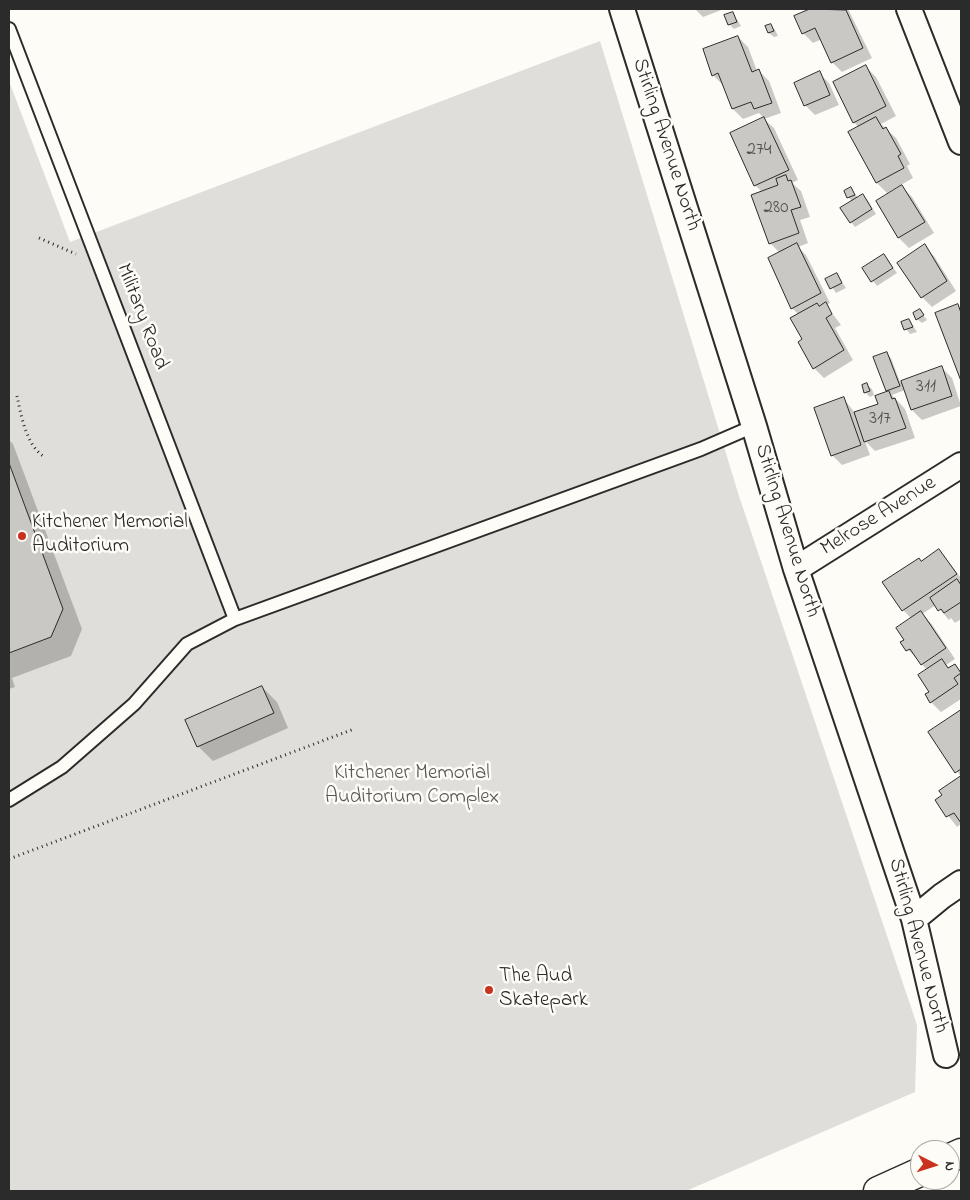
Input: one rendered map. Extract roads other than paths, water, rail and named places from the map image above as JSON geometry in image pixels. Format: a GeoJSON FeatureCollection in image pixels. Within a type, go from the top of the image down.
{"type":"FeatureCollection","features":[{"type":"Feature","properties":{"kind":"highway"},"geometry":{"type":"LineString","coordinates":[[878,1191],[910,1177]]}},
{"type":"Feature","properties":{"kind":"street","name":"Stirling Avenue North"},"geometry":{"type":"LineString","coordinates":[[622,9],[754,426],[796,569],[914,919],[946,1055]]}},
{"type":"Feature","properties":{"kind":"street"},"geometry":{"type":"LineString","coordinates":[[909,9],[961,142]]}},
{"type":"Feature","properties":{"kind":"street","name":"Melrose Avenue"},"geometry":{"type":"LineString","coordinates":[[796,569],[961,465]]}},
{"type":"Feature","properties":{"kind":"street"},"geometry":{"type":"LineString","coordinates":[[914,919],[961,883]]}},
{"type":"Feature","properties":{"kind":"lane","name":"Military Road"},"geometry":{"type":"LineString","coordinates":[[9,29],[235,619]]}},
{"type":"Feature","properties":{"kind":"lane"},"geometry":{"type":"LineString","coordinates":[[9,800],[62,767],[134,704],[187,644],[235,619],[701,449],[754,426]]}},
{"type":"Feature","properties":{"kind":"place","name":"Kitchener Memorial Auditorium"},"geometry":{"type":"Point","coordinates":[22,536]}},
{"type":"Feature","properties":{"kind":"place","name":"The Aud Skatepark"},"geometry":{"type":"Point","coordinates":[489,990]}},
{"type":"Feature","properties":{"kind":"park label","name":"Kitchener Memorial Auditorium Complex"},"geometry":{"type":"Point","coordinates":[412,787]}}]}
